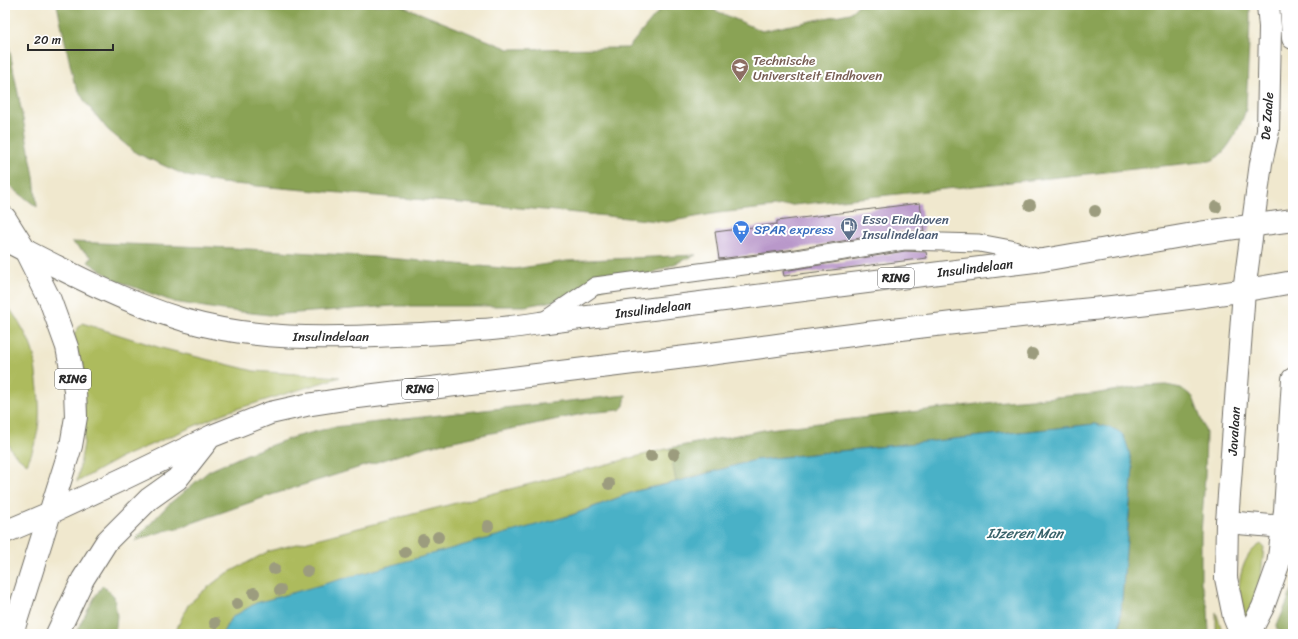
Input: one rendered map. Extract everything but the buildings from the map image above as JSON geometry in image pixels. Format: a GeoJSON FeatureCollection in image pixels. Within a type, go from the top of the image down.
{"type":"FeatureCollection","features":[{"type":"Feature","properties":{"kind":"main road","name":"De Zaale"},"geometry":{"type":"LineString","coordinates":[[1252,226],[1261,163],[1268,131],[1270,27],[1268,5]]}},
{"type":"Feature","properties":{"kind":"main road"},"geometry":{"type":"LineString","coordinates":[[1291,5],[1293,38]]}},
{"type":"Feature","properties":{"kind":"main road"},"geometry":{"type":"LineString","coordinates":[[5,218],[25,250]]}},
{"type":"Feature","properties":{"kind":"main road","name":"Insulindelaan"},"geometry":{"type":"LineString","coordinates":[[25,250],[122,298],[193,322],[226,329],[275,336],[340,338],[479,331],[1043,260],[1293,220]]}},
{"type":"Feature","properties":{"kind":"main road","name":"Javalaan"},"geometry":{"type":"LineString","coordinates":[[1241,634],[1234,617],[1226,578],[1227,522],[1244,291],[1252,226]]}},
{"type":"Feature","properties":{"kind":"main road","name":"RING"},"geometry":{"type":"LineString","coordinates":[[5,240],[25,250],[50,300],[67,347],[75,390],[76,416],[72,446],[50,513]]}},
{"type":"Feature","properties":{"kind":"main road","name":"RING"},"geometry":{"type":"LineString","coordinates":[[5,532],[50,513],[212,436],[270,413],[306,405],[632,362],[677,358],[902,329],[1144,304],[1244,291],[1293,282]]}},
{"type":"Feature","properties":{"kind":"main road"},"geometry":{"type":"LineString","coordinates":[[1249,634],[1263,607],[1278,565],[1288,526],[1293,379]]}},
{"type":"Feature","properties":{"kind":"main road"},"geometry":{"type":"LineString","coordinates":[[57,634],[83,579],[107,541],[149,499],[177,479],[212,436]]}},
{"type":"Feature","properties":{"kind":"main road"},"geometry":{"type":"LineString","coordinates":[[12,634],[50,513]]}},
{"type":"Feature","properties":{"kind":"main road"},"geometry":{"type":"LineString","coordinates":[[1227,522],[1288,526]]}},
{"type":"Feature","properties":{"kind":"lane"},"geometry":{"type":"LineString","coordinates":[[540,323],[595,286],[796,259],[904,241],[979,243],[1011,249],[1043,260]]}},
{"type":"Feature","properties":{"kind":"green space","name":"Technische Universiteit Eindhoven"},"geometry":{"type":"Polygon","coordinates":[[[57,5],[400,5],[509,49],[628,48],[664,5],[703,5],[762,31],[850,13],[858,5],[1250,5],[1246,109],[1237,131],[1227,147],[1216,158],[1210,161],[718,213],[667,222],[556,211],[221,183],[187,176],[136,153],[108,130],[85,102],[74,82],[57,5]]]}},
{"type":"Feature","properties":{"kind":"green space"},"geometry":{"type":"Polygon","coordinates":[[[5,26],[34,176],[37,207],[11,187],[5,180],[5,26]]]}},
{"type":"Feature","properties":{"kind":"green space"},"geometry":{"type":"Polygon","coordinates":[[[71,242],[233,248],[376,257],[514,269],[567,261],[696,255],[650,274],[565,299],[525,306],[393,306],[270,315],[223,310],[174,302],[115,280],[88,262],[92,257],[71,242]]]}},
{"type":"Feature","properties":{"kind":"green space"},"geometry":{"type":"Polygon","coordinates":[[[7,305],[27,336],[34,356],[39,403],[39,423],[32,453],[27,464],[11,449],[5,428],[5,308],[7,305]]]}},
{"type":"Feature","properties":{"kind":"green space"},"geometry":{"type":"Polygon","coordinates":[[[82,323],[161,348],[254,371],[340,377],[227,412],[120,458],[77,482],[84,443],[84,386],[74,334],[82,323]]]}},
{"type":"Feature","properties":{"kind":"green space"},"geometry":{"type":"Polygon","coordinates":[[[1166,385],[1181,388],[1193,397],[1206,432],[1201,534],[1201,583],[1208,608],[1209,634],[1119,634],[1133,468],[1095,424],[755,460],[676,482],[670,448],[769,429],[994,402],[1093,394],[1145,386],[1166,385]]]}},
{"type":"Feature","properties":{"kind":"green space"},"geometry":{"type":"Polygon","coordinates":[[[626,395],[624,406],[620,410],[587,413],[425,447],[271,495],[178,528],[134,541],[169,504],[209,471],[247,454],[294,437],[334,427],[626,395]]]}},
{"type":"Feature","properties":{"kind":"green space"},"geometry":{"type":"Polygon","coordinates":[[[670,448],[676,482],[636,491],[572,515],[231,618],[222,634],[174,634],[188,605],[202,592],[224,575],[269,551],[670,448]]]}},
{"type":"Feature","properties":{"kind":"green space"},"geometry":{"type":"Polygon","coordinates":[[[1261,544],[1264,547],[1260,587],[1245,628],[1239,592],[1242,569],[1251,552],[1261,544]]]}},
{"type":"Feature","properties":{"kind":"green space"},"geometry":{"type":"Polygon","coordinates":[[[103,585],[114,596],[117,616],[115,634],[75,634],[96,595],[103,585]]]}},
{"type":"Feature","properties":{"kind":"green space"},"geometry":{"type":"Polygon","coordinates":[[[1293,588],[1293,634],[1284,634],[1276,628],[1293,588]]]}},
{"type":"Feature","properties":{"kind":"green space"},"geometry":{"type":"Polygon","coordinates":[[[1216,612],[1223,634],[1216,634],[1216,612]]]}},
{"type":"Feature","properties":{"kind":"water","name":"IJzeren Man"},"geometry":{"type":"Polygon","coordinates":[[[1095,424],[1113,429],[1122,434],[1127,445],[1133,468],[1119,634],[222,634],[231,618],[256,603],[572,515],[636,491],[676,482],[755,460],[1095,424]]]}},
{"type":"Feature","properties":{"kind":"place","name":"Technische Universiteit Eindhoven"},"geometry":{"type":"Point","coordinates":[740,82]}},
{"type":"Feature","properties":{"kind":"place","name":"Esso Eindhoven Insulindelaan"},"geometry":{"type":"Point","coordinates":[849,241]}},
{"type":"Feature","properties":{"kind":"place","name":"SPAR express"},"geometry":{"type":"Point","coordinates":[741,244]}}]}
